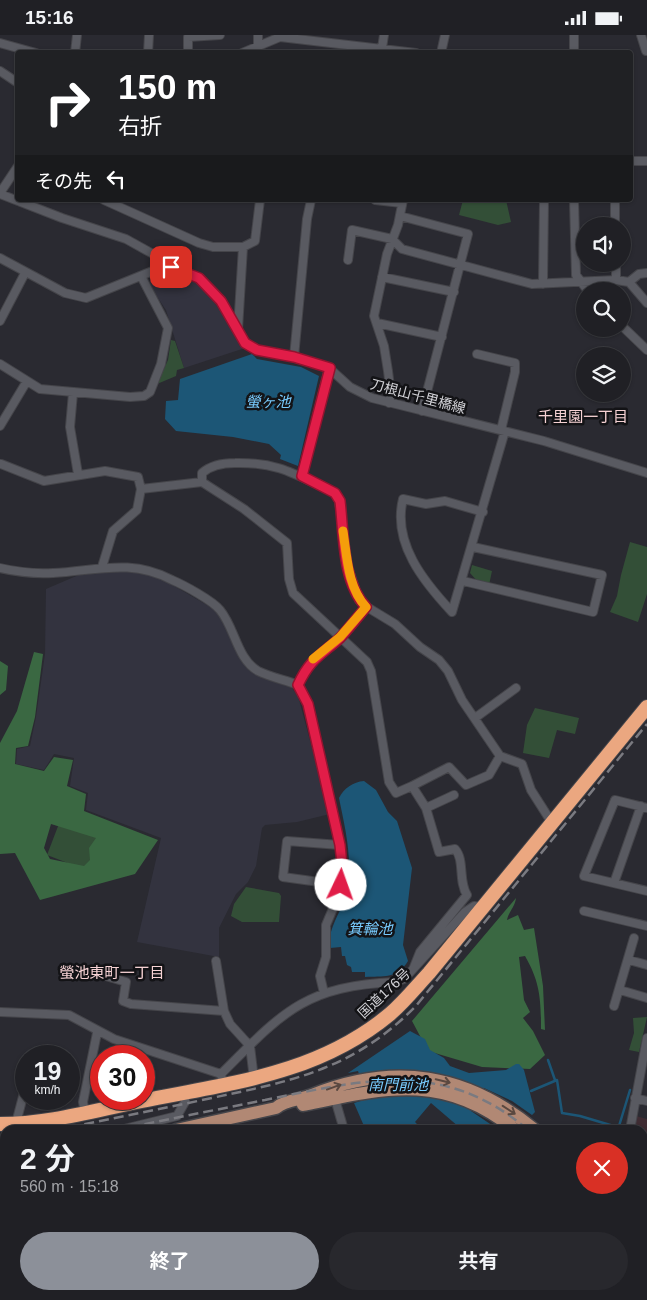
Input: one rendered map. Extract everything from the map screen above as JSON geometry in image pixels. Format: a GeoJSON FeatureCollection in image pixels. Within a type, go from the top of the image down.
{"type":"FeatureCollection","features":[{"type":"Feature","properties":{"kind":"highway","name":"国道176号"},"geometry":{"type":"LineString","coordinates":[[0,1124],[85,1113],[185,1092],[222,1079],[254,1079],[312,1061],[368,1031],[407,998],[647,707]]}},
{"type":"Feature","properties":{"kind":"main road"},"geometry":{"type":"LineString","coordinates":[[218,1125],[276,1108],[336,1085],[386,1076],[426,1077],[457,1085],[478,1099],[509,1125]]}},
{"type":"Feature","properties":{"kind":"main road"},"geometry":{"type":"LineString","coordinates":[[276,1108],[281,1109],[387,1089],[411,1088],[478,1099],[506,1108],[528,1125]]}},
{"type":"Feature","properties":{"kind":"street"},"geometry":{"type":"LineString","coordinates":[[75,50],[77,35]]}},
{"type":"Feature","properties":{"kind":"street"},"geometry":{"type":"LineString","coordinates":[[148,50],[149,35]]}},
{"type":"Feature","properties":{"kind":"street"},"geometry":{"type":"LineString","coordinates":[[188,50],[188,37],[220,35]]}},
{"type":"Feature","properties":{"kind":"street"},"geometry":{"type":"LineString","coordinates":[[258,35],[258,47]]}},
{"type":"Feature","properties":{"kind":"street"},"geometry":{"type":"LineString","coordinates":[[382,48],[384,35]]}},
{"type":"Feature","properties":{"kind":"street"},"geometry":{"type":"LineString","coordinates":[[442,50],[445,35]]}},
{"type":"Feature","properties":{"kind":"street"},"geometry":{"type":"LineString","coordinates":[[574,35],[574,50]]}},
{"type":"Feature","properties":{"kind":"street"},"geometry":{"type":"LineString","coordinates":[[641,35],[646,51],[647,49]]}},
{"type":"Feature","properties":{"kind":"street"},"geometry":{"type":"LineString","coordinates":[[250,50],[280,37],[302,37],[330,48],[382,48],[396,50]]}},
{"type":"Feature","properties":{"kind":"street"},"geometry":{"type":"LineString","coordinates":[[0,43],[25,50]]}},
{"type":"Feature","properties":{"kind":"street"},"geometry":{"type":"LineString","coordinates":[[0,71],[15,81]]}},
{"type":"Feature","properties":{"kind":"street"},"geometry":{"type":"LineString","coordinates":[[633,161],[647,161]]}},
{"type":"Feature","properties":{"kind":"street"},"geometry":{"type":"LineString","coordinates":[[0,194],[15,171]]}},
{"type":"Feature","properties":{"kind":"street","name":"刀根山千里橋線"},"geometry":{"type":"LineString","coordinates":[[0,194],[15,200]]}},
{"type":"Feature","properties":{"kind":"street","name":"刀根山千里橋線"},"geometry":{"type":"LineString","coordinates":[[21,202],[126,239],[153,254],[171,267],[199,278],[221,301],[245,343],[257,350],[294,357],[330,368],[350,387],[372,399],[583,452],[647,473]]}},
{"type":"Feature","properties":{"kind":"street"},"geometry":{"type":"LineString","coordinates":[[108,202],[199,243],[213,247],[243,247],[255,241],[260,202]]}},
{"type":"Feature","properties":{"kind":"street"},"geometry":{"type":"LineString","coordinates":[[294,357],[306,219],[310,202]]}},
{"type":"Feature","properties":{"kind":"street"},"geometry":{"type":"LineString","coordinates":[[389,403],[391,395],[388,371],[374,317],[382,277],[403,202]]}},
{"type":"Feature","properties":{"kind":"street"},"geometry":{"type":"LineString","coordinates":[[543,284],[544,202]]}},
{"type":"Feature","properties":{"kind":"street"},"geometry":{"type":"LineString","coordinates":[[574,202],[576,275],[578,281]]}},
{"type":"Feature","properties":{"kind":"street"},"geometry":{"type":"LineString","coordinates":[[615,202],[616,217]]}},
{"type":"Feature","properties":{"kind":"street"},"geometry":{"type":"LineString","coordinates":[[400,216],[468,234],[422,411]]}},
{"type":"Feature","properties":{"kind":"street"},"geometry":{"type":"LineString","coordinates":[[348,260],[352,230],[392,239],[402,249],[519,281],[543,284],[616,280],[629,282],[640,274],[647,273]]}},
{"type":"Feature","properties":{"kind":"street"},"geometry":{"type":"LineString","coordinates":[[238,329],[243,247]]}},
{"type":"Feature","properties":{"kind":"street"},"geometry":{"type":"LineString","coordinates":[[0,258],[65,293],[86,298],[160,268],[171,267]]}},
{"type":"Feature","properties":{"kind":"street"},"geometry":{"type":"LineString","coordinates":[[616,272],[616,280]]}},
{"type":"Feature","properties":{"kind":"street"},"geometry":{"type":"LineString","coordinates":[[0,321],[25,273]]}},
{"type":"Feature","properties":{"kind":"street"},"geometry":{"type":"LineString","coordinates":[[0,364],[40,389],[130,397],[144,396],[150,392],[161,364],[168,328],[141,276]]}},
{"type":"Feature","properties":{"kind":"street"},"geometry":{"type":"LineString","coordinates":[[382,277],[454,292]]}},
{"type":"Feature","properties":{"kind":"street"},"geometry":{"type":"LineString","coordinates":[[631,284],[647,303]]}},
{"type":"Feature","properties":{"kind":"street"},"geometry":{"type":"LineString","coordinates":[[377,323],[442,337]]}},
{"type":"Feature","properties":{"kind":"street"},"geometry":{"type":"LineString","coordinates":[[631,334],[647,350]]}},
{"type":"Feature","properties":{"kind":"street"},"geometry":{"type":"LineString","coordinates":[[477,354],[515,363],[515,372],[483,512],[452,612],[415,566],[400,532],[403,499],[426,504],[445,501],[483,512]]}},
{"type":"Feature","properties":{"kind":"street"},"geometry":{"type":"LineString","coordinates":[[302,476],[330,368]]}},
{"type":"Feature","properties":{"kind":"street"},"geometry":{"type":"LineString","coordinates":[[0,426],[27,381]]}},
{"type":"Feature","properties":{"kind":"street"},"geometry":{"type":"LineString","coordinates":[[73,393],[70,427],[78,474]]}},
{"type":"Feature","properties":{"kind":"street"},"geometry":{"type":"LineString","coordinates":[[202,482],[202,473],[208,467],[226,463],[271,464],[302,476],[335,493],[340,501],[348,567],[359,600],[366,607],[395,624],[420,647],[439,660],[448,671],[462,700],[500,756],[522,764],[531,790],[552,823]]}},
{"type":"Feature","properties":{"kind":"street"},"geometry":{"type":"LineString","coordinates":[[1,464],[44,481],[105,471],[138,477],[142,489],[137,510],[113,531],[102,567]]}},
{"type":"Feature","properties":{"kind":"street"},"geometry":{"type":"LineString","coordinates":[[142,489],[202,482],[244,509],[287,543],[288,579],[293,593],[367,662],[371,671],[389,782],[396,793],[449,767],[466,785],[489,775],[500,756]]}},
{"type":"Feature","properties":{"kind":"street"},"geometry":{"type":"LineString","coordinates":[[463,581],[593,612],[602,575],[472,547]]}},
{"type":"Feature","properties":{"kind":"street"},"geometry":{"type":"LineString","coordinates":[[0,568],[17,572],[52,573],[102,567],[129,567],[172,580],[219,608],[229,622],[243,654],[258,671],[298,685],[308,704],[340,845],[343,874],[337,899],[326,925],[326,957],[320,976],[324,993]]}},
{"type":"Feature","properties":{"kind":"street"},"geometry":{"type":"LineString","coordinates":[[298,685],[312,660],[340,637],[366,607]]}},
{"type":"Feature","properties":{"kind":"street"},"geometry":{"type":"LineString","coordinates":[[475,718],[516,688]]}},
{"type":"Feature","properties":{"kind":"street"},"geometry":{"type":"LineString","coordinates":[[412,786],[426,808],[439,852],[455,849],[459,853],[461,887],[467,895],[420,952],[414,967]]}},
{"type":"Feature","properties":{"kind":"street"},"geometry":{"type":"LineString","coordinates":[[426,808],[454,795]]}},
{"type":"Feature","properties":{"kind":"street"},"geometry":{"type":"LineString","coordinates":[[614,883],[644,807],[616,800],[584,876],[614,883],[646,888]]}},
{"type":"Feature","properties":{"kind":"street"},"geometry":{"type":"LineString","coordinates":[[340,845],[287,841],[282,877],[341,885]]}},
{"type":"Feature","properties":{"kind":"street"},"geometry":{"type":"LineString","coordinates":[[0,1013],[69,1015],[114,1039],[222,1079],[259,1035],[282,1015],[324,993],[404,979],[465,913],[474,906],[483,907]]}},
{"type":"Feature","properties":{"kind":"street"},"geometry":{"type":"LineString","coordinates":[[584,911],[647,926]]}},
{"type":"Feature","properties":{"kind":"street"},"geometry":{"type":"LineString","coordinates":[[614,1006],[634,938]]}},
{"type":"Feature","properties":{"kind":"street"},"geometry":{"type":"LineString","coordinates":[[629,959],[647,965]]}},
{"type":"Feature","properties":{"kind":"street"},"geometry":{"type":"LineString","coordinates":[[216,961],[224,1011],[230,1025],[250,1046],[254,1079]]}},
{"type":"Feature","properties":{"kind":"street"},"geometry":{"type":"LineString","coordinates":[[106,976],[126,982],[123,1001],[131,1004],[224,1011]]}},
{"type":"Feature","properties":{"kind":"street"},"geometry":{"type":"LineString","coordinates":[[620,990],[647,998]]}},
{"type":"Feature","properties":{"kind":"street"},"geometry":{"type":"LineString","coordinates":[[85,1113],[83,1102],[96,1033]]}},
{"type":"Feature","properties":{"kind":"street"},"geometry":{"type":"LineString","coordinates":[[631,1125],[635,1098],[645,1067],[647,1037]]}},
{"type":"Feature","properties":{"kind":"street"},"geometry":{"type":"LineString","coordinates":[[142,1125],[177,1117],[185,1102],[185,1092]]}},
{"type":"Feature","properties":{"kind":"street"},"geometry":{"type":"LineString","coordinates":[[635,1098],[647,1101]]}},
{"type":"Feature","properties":{"kind":"street"},"geometry":{"type":"LineString","coordinates":[[335,1099],[343,1125]]}},
{"type":"Feature","properties":{"kind":"street"},"geometry":{"type":"LineString","coordinates":[[16,1123],[19,1110]]}},
{"type":"Feature","properties":{"kind":"shaded area"},"geometry":{"type":"Polygon","coordinates":[[[169,271],[192,280],[209,294],[245,348],[184,368],[166,310],[149,285],[152,275],[169,271]]]}},
{"type":"Feature","properties":{"kind":"shaded area"},"geometry":{"type":"Polygon","coordinates":[[[132,570],[159,577],[217,611],[240,657],[251,670],[262,678],[292,688],[298,696],[330,814],[297,822],[265,825],[262,828],[256,866],[248,882],[236,894],[219,928],[219,957],[137,942],[161,838],[86,810],[88,793],[70,786],[74,758],[54,754],[44,770],[16,764],[17,749],[30,746],[36,717],[45,654],[46,589],[81,574],[132,570]]]}},
{"type":"Feature","properties":{"kind":"shaded area"},"geometry":{"type":"Polygon","coordinates":[[[636,1116],[647,1119],[647,1125],[635,1125],[636,1116]]]}},
{"type":"Feature","properties":{"kind":"green space"},"geometry":{"type":"Polygon","coordinates":[[[462,202],[506,202],[511,222],[498,225],[459,215],[462,202]]]}},
{"type":"Feature","properties":{"kind":"green space"},"geometry":{"type":"Polygon","coordinates":[[[171,340],[175,341],[184,368],[177,370],[176,376],[157,384],[168,360],[171,340]]]}},
{"type":"Feature","properties":{"kind":"green space"},"geometry":{"type":"Polygon","coordinates":[[[630,542],[647,547],[647,594],[638,622],[610,612],[617,596],[630,542]]]}},
{"type":"Feature","properties":{"kind":"green space"},"geometry":{"type":"Polygon","coordinates":[[[472,565],[492,571],[489,585],[478,582],[470,573],[472,565]]]}},
{"type":"Feature","properties":{"kind":"green space"},"geometry":{"type":"Polygon","coordinates":[[[34,652],[43,654],[35,717],[28,746],[16,748],[15,764],[44,771],[54,757],[73,760],[67,786],[86,794],[84,811],[158,840],[135,874],[40,900],[15,853],[0,854],[0,743],[17,711],[34,652]],[[51,824],[44,848],[50,859],[84,866],[90,860],[89,848],[96,838],[51,824]]]}},
{"type":"Feature","properties":{"kind":"green space"},"geometry":{"type":"Polygon","coordinates":[[[0,661],[8,666],[6,690],[0,695],[0,661]]]}},
{"type":"Feature","properties":{"kind":"green space"},"geometry":{"type":"Polygon","coordinates":[[[535,708],[579,718],[575,734],[557,730],[549,758],[523,753],[527,725],[535,708]]]}},
{"type":"Feature","properties":{"kind":"green space"},"geometry":{"type":"Polygon","coordinates":[[[60,821],[104,838],[91,872],[47,855],[60,821]]]}},
{"type":"Feature","properties":{"kind":"green space"},"geometry":{"type":"Polygon","coordinates":[[[246,887],[279,893],[281,896],[279,922],[242,922],[231,916],[234,904],[246,887]]]}},
{"type":"Feature","properties":{"kind":"green space"},"geometry":{"type":"Polygon","coordinates":[[[516,898],[507,920],[518,915],[524,930],[534,928],[543,986],[545,1030],[541,1029],[541,1009],[537,983],[525,956],[519,957],[524,1000],[530,1012],[523,1018],[533,1031],[545,1055],[530,1069],[482,1067],[428,1051],[412,1021],[516,898]]]}},
{"type":"Feature","properties":{"kind":"green space"},"geometry":{"type":"Polygon","coordinates":[[[647,1017],[639,1052],[629,1050],[634,1033],[633,1018],[647,1017]]]}},
{"type":"Feature","properties":{"kind":"water","name":"螢ヶ池"},"geometry":{"type":"Polygon","coordinates":[[[252,354],[257,359],[301,367],[319,376],[298,466],[280,459],[281,455],[269,444],[233,437],[176,431],[165,419],[166,401],[178,400],[180,379],[252,354]]]}},
{"type":"Feature","properties":{"kind":"water","name":"箕輪池"},"geometry":{"type":"Polygon","coordinates":[[[364,781],[376,790],[388,812],[397,821],[412,868],[403,945],[408,961],[399,971],[384,976],[365,977],[365,972],[352,972],[351,967],[347,965],[345,956],[342,956],[341,947],[330,948],[331,932],[343,904],[349,878],[348,844],[339,798],[349,786],[364,781]]]}},
{"type":"Feature","properties":{"kind":"water","name":"南門前池"},"geometry":{"type":"Polygon","coordinates":[[[410,1031],[425,1039],[430,1050],[444,1058],[450,1066],[469,1073],[506,1070],[519,1064],[524,1070],[535,1112],[532,1115],[512,1101],[484,1088],[471,1111],[492,1125],[457,1125],[431,1103],[415,1122],[418,1125],[364,1125],[354,1103],[364,1100],[359,1074],[358,1071],[348,1073],[410,1031]]]}},
{"type":"Feature","properties":{"kind":"waterway"},"geometry":{"type":"LineString","coordinates":[[548,1060],[555,1080]]}},
{"type":"Feature","properties":{"kind":"waterway"},"geometry":{"type":"LineString","coordinates":[[531,1091],[557,1080],[562,1113],[610,1125]]}},
{"type":"Feature","properties":{"kind":"waterway"},"geometry":{"type":"LineString","coordinates":[[619,1125],[630,1090]]}},
{"type":"Feature","properties":{"kind":"railway"},"geometry":{"type":"LineString","coordinates":[[80,1125],[237,1093],[293,1079],[343,1059],[367,1046],[391,1029],[415,1007],[647,724]]}},
{"type":"Feature","properties":{"kind":"railway"},"geometry":{"type":"LineString","coordinates":[[140,1125],[336,1086],[402,1081],[434,1084],[465,1092],[497,1107],[521,1125]]}},
{"type":"Feature","properties":{"kind":"slow traffic"},"geometry":{"type":"LineString","coordinates":[[313,659],[340,637],[366,607],[359,600],[348,567],[343,531]]}},
{"type":"Feature","properties":{"kind":"district","name":"千里園一丁目"},"geometry":{"type":"Point","coordinates":[583,416]}},
{"type":"Feature","properties":{"kind":"district","name":"螢池東町一丁目"},"geometry":{"type":"Point","coordinates":[112,972]}},
{"type":"Feature","properties":{"kind":"route"},"geometry":{"type":"LineString","coordinates":[[171,267],[199,278],[221,301],[245,343],[257,350],[294,357],[330,368],[302,476],[335,493],[340,501],[348,567],[359,600],[366,607],[340,637],[312,660],[298,685],[308,704],[340,845],[343,874],[341,885]]}}]}
